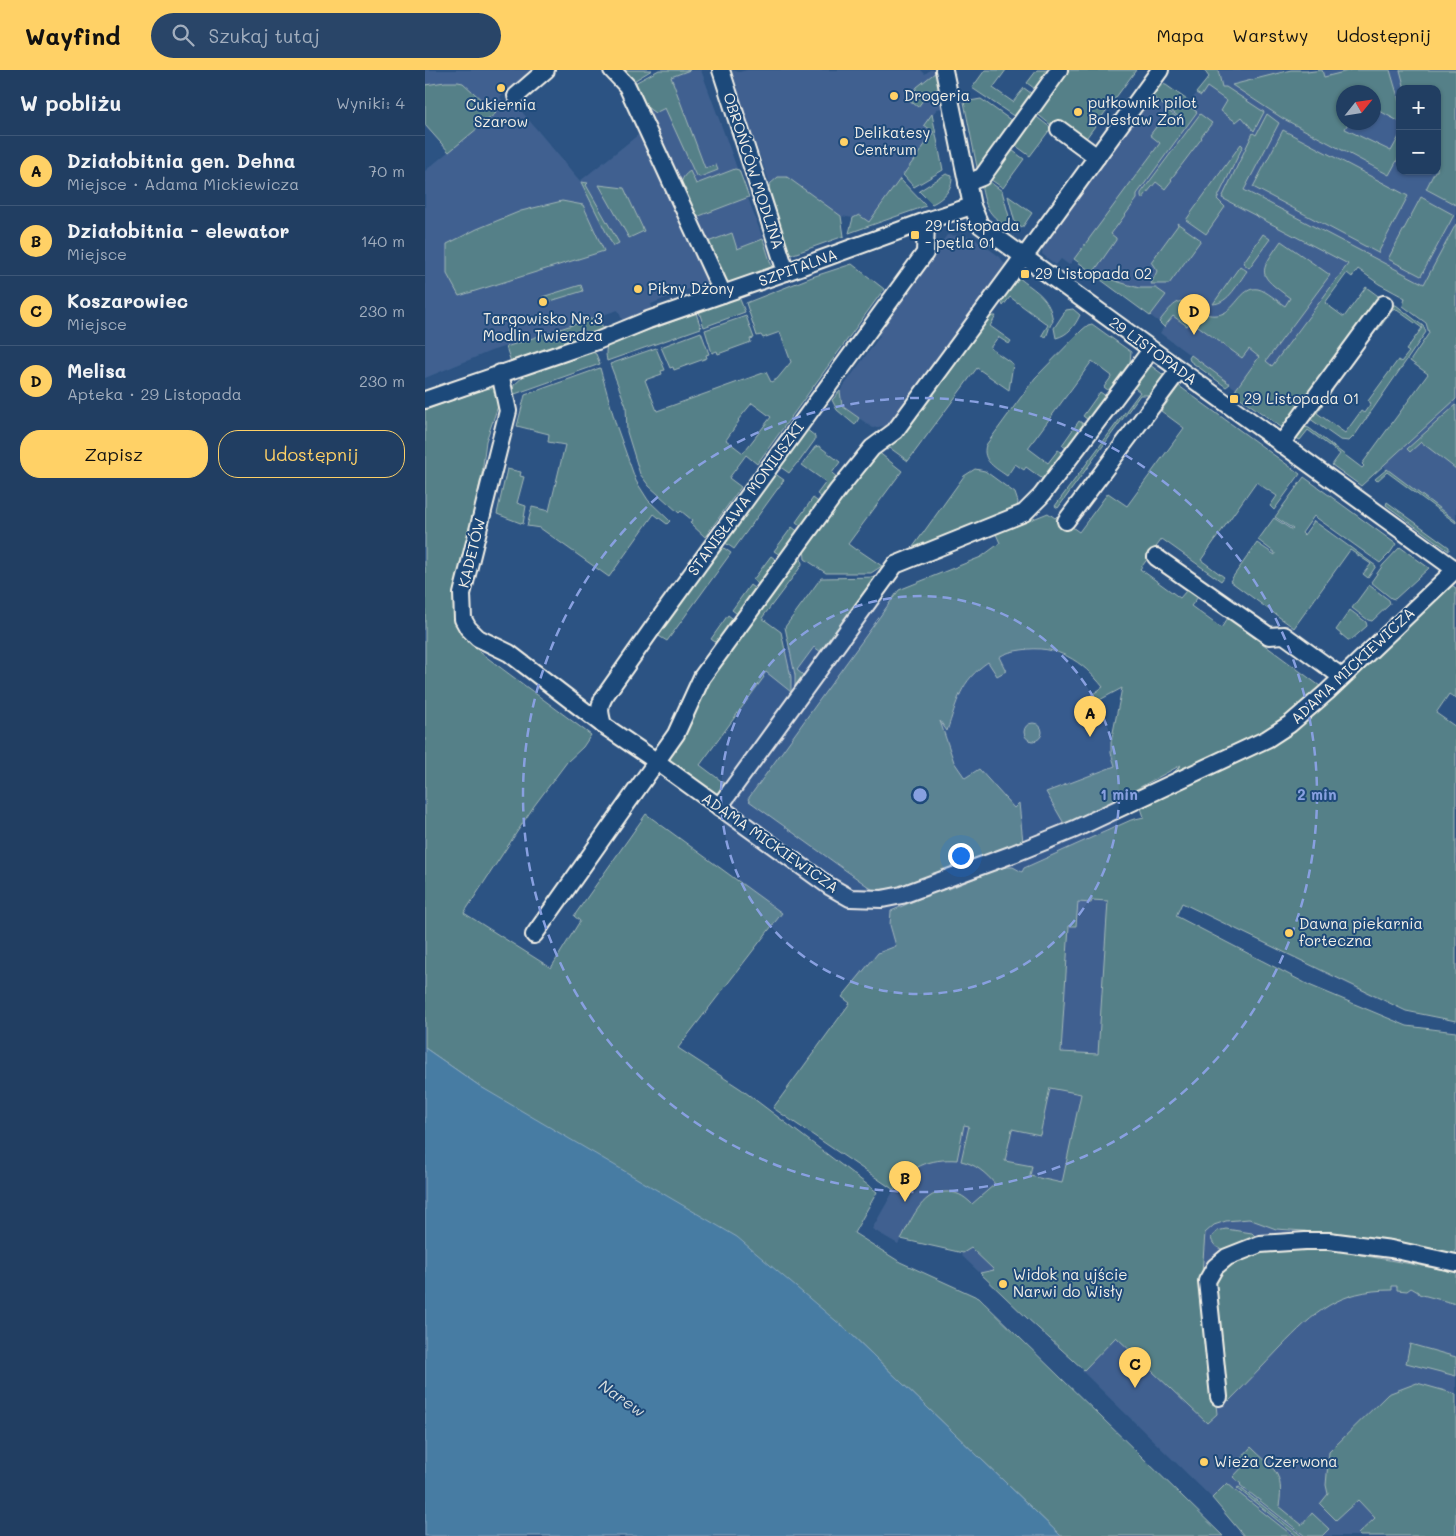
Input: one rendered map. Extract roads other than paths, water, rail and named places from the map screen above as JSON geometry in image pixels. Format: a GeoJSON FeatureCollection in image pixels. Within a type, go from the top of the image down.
{"type":"FeatureCollection","features":[{"type":"Feature","properties":{"kind":"street"},"geometry":{"type":"LineString","coordinates":[[516,96],[546,70]]}},
{"type":"Feature","properties":{"kind":"street"},"geometry":{"type":"LineString","coordinates":[[612,70],[627,86],[723,294]]}},
{"type":"Feature","properties":{"kind":"street","name":"OBROŃCÓW MODLINA"},"geometry":{"type":"LineString","coordinates":[[721,70],[786,272]]}},
{"type":"Feature","properties":{"kind":"street","name":"29 LISTOPADA"},"geometry":{"type":"LineString","coordinates":[[944,70],[972,206],[980,225],[1456,570]]}},
{"type":"Feature","properties":{"kind":"street"},"geometry":{"type":"LineString","coordinates":[[967,183],[982,177],[1059,70]]}},
{"type":"Feature","properties":{"kind":"street"},"geometry":{"type":"LineString","coordinates":[[534,935],[676,734],[702,677],[721,650],[838,490],[872,448],[895,431],[1160,70]]}},
{"type":"Feature","properties":{"kind":"street"},"geometry":{"type":"LineString","coordinates":[[1059,129],[1097,157]]}},
{"type":"Feature","properties":{"kind":"street","name":"SZPITALNA"},"geometry":{"type":"LineString","coordinates":[[425,400],[597,341],[648,320],[786,272],[926,220],[972,206]]}},
{"type":"Feature","properties":{"kind":"street","name":"STANISŁAWA MONIUSZKI"},"geometry":{"type":"LineString","coordinates":[[603,725],[599,710],[608,692],[925,253],[926,220]]}},
{"type":"Feature","properties":{"kind":"street"},"geometry":{"type":"LineString","coordinates":[[1281,444],[1383,304]]}},
{"type":"Feature","properties":{"kind":"street"},"geometry":{"type":"LineString","coordinates":[[719,807],[895,565],[1024,513],[1041,496],[1151,350]]}},
{"type":"Feature","properties":{"kind":"street"},"geometry":{"type":"LineString","coordinates":[[1066,521],[1179,370]]}},
{"type":"Feature","properties":{"kind":"street","name":"KADETÓW"},"geometry":{"type":"LineString","coordinates":[[500,373],[508,411],[462,594],[463,620],[477,638],[509,653],[603,725]]}},
{"type":"Feature","properties":{"kind":"street"},"geometry":{"type":"LineString","coordinates":[[1156,557],[1269,636],[1284,635],[1342,677]]}},
{"type":"Feature","properties":{"kind":"street","name":"ADAMA MICKIEWICZA"},"geometry":{"type":"LineString","coordinates":[[657,760],[829,886],[850,898],[882,899],[902,895],[1075,829],[1267,739],[1290,724],[1456,570]]}},
{"type":"Feature","properties":{"kind":"street"},"geometry":{"type":"LineString","coordinates":[[603,725],[657,760]]}},
{"type":"Feature","properties":{"kind":"street"},"geometry":{"type":"LineString","coordinates":[[1219,1397],[1207,1281],[1215,1267],[1227,1257],[1260,1244],[1329,1241],[1391,1249],[1456,1263]]}},
{"type":"Feature","properties":{"kind":"water","name":"Narew"},"geometry":{"type":"Polygon","coordinates":[[[425,1048],[481,1087],[737,1237],[849,1332],[1061,1536],[425,1536],[425,1048]]]}},
{"type":"Feature","properties":{"kind":"place","name":"Cukiernia Szarow"},"geometry":{"type":"Point","coordinates":[501,88]}},
{"type":"Feature","properties":{"kind":"place","name":"Drogeria"},"geometry":{"type":"Point","coordinates":[894,96]}},
{"type":"Feature","properties":{"kind":"place","name":"pułkownik pilot Bolesław Zoń"},"geometry":{"type":"Point","coordinates":[1078,112]}},
{"type":"Feature","properties":{"kind":"place","name":"Delikatesy Centrum"},"geometry":{"type":"Point","coordinates":[844,142]}},
{"type":"Feature","properties":{"kind":"place","name":"29 Listopada - pętla 01"},"geometry":{"type":"Point","coordinates":[915,235]}},
{"type":"Feature","properties":{"kind":"place","name":"29 Listopada 02"},"geometry":{"type":"Point","coordinates":[1025,274]}},
{"type":"Feature","properties":{"kind":"place","name":"Pikny Dżony"},"geometry":{"type":"Point","coordinates":[638,289]}},
{"type":"Feature","properties":{"kind":"place","name":"Targowisko Nr.3 Modlin Twierdza"},"geometry":{"type":"Point","coordinates":[543,302]}},
{"type":"Feature","properties":{"kind":"place","name":"Melisa"},"geometry":{"type":"Point","coordinates":[1194,335]}},
{"type":"Feature","properties":{"kind":"place","name":"29 Listopada 01"},"geometry":{"type":"Point","coordinates":[1234,399]}},
{"type":"Feature","properties":{"kind":"place","name":"Działobitnia gen. Dehna"},"geometry":{"type":"Point","coordinates":[1090,737]}},
{"type":"Feature","properties":{"kind":"place","name":"Dawna piekarnia forteczna"},"geometry":{"type":"Point","coordinates":[1289,933]}},
{"type":"Feature","properties":{"kind":"place","name":"Działobitnia - elewator"},"geometry":{"type":"Point","coordinates":[905,1202]}},
{"type":"Feature","properties":{"kind":"place","name":"Widok na ujście Narwi do Wisły"},"geometry":{"type":"Point","coordinates":[1003,1284]}},
{"type":"Feature","properties":{"kind":"place","name":"Koszarowiec"},"geometry":{"type":"Point","coordinates":[1135,1388]}},
{"type":"Feature","properties":{"kind":"place","name":"Wieża Czerwona"},"geometry":{"type":"Point","coordinates":[1204,1462]}}]}
